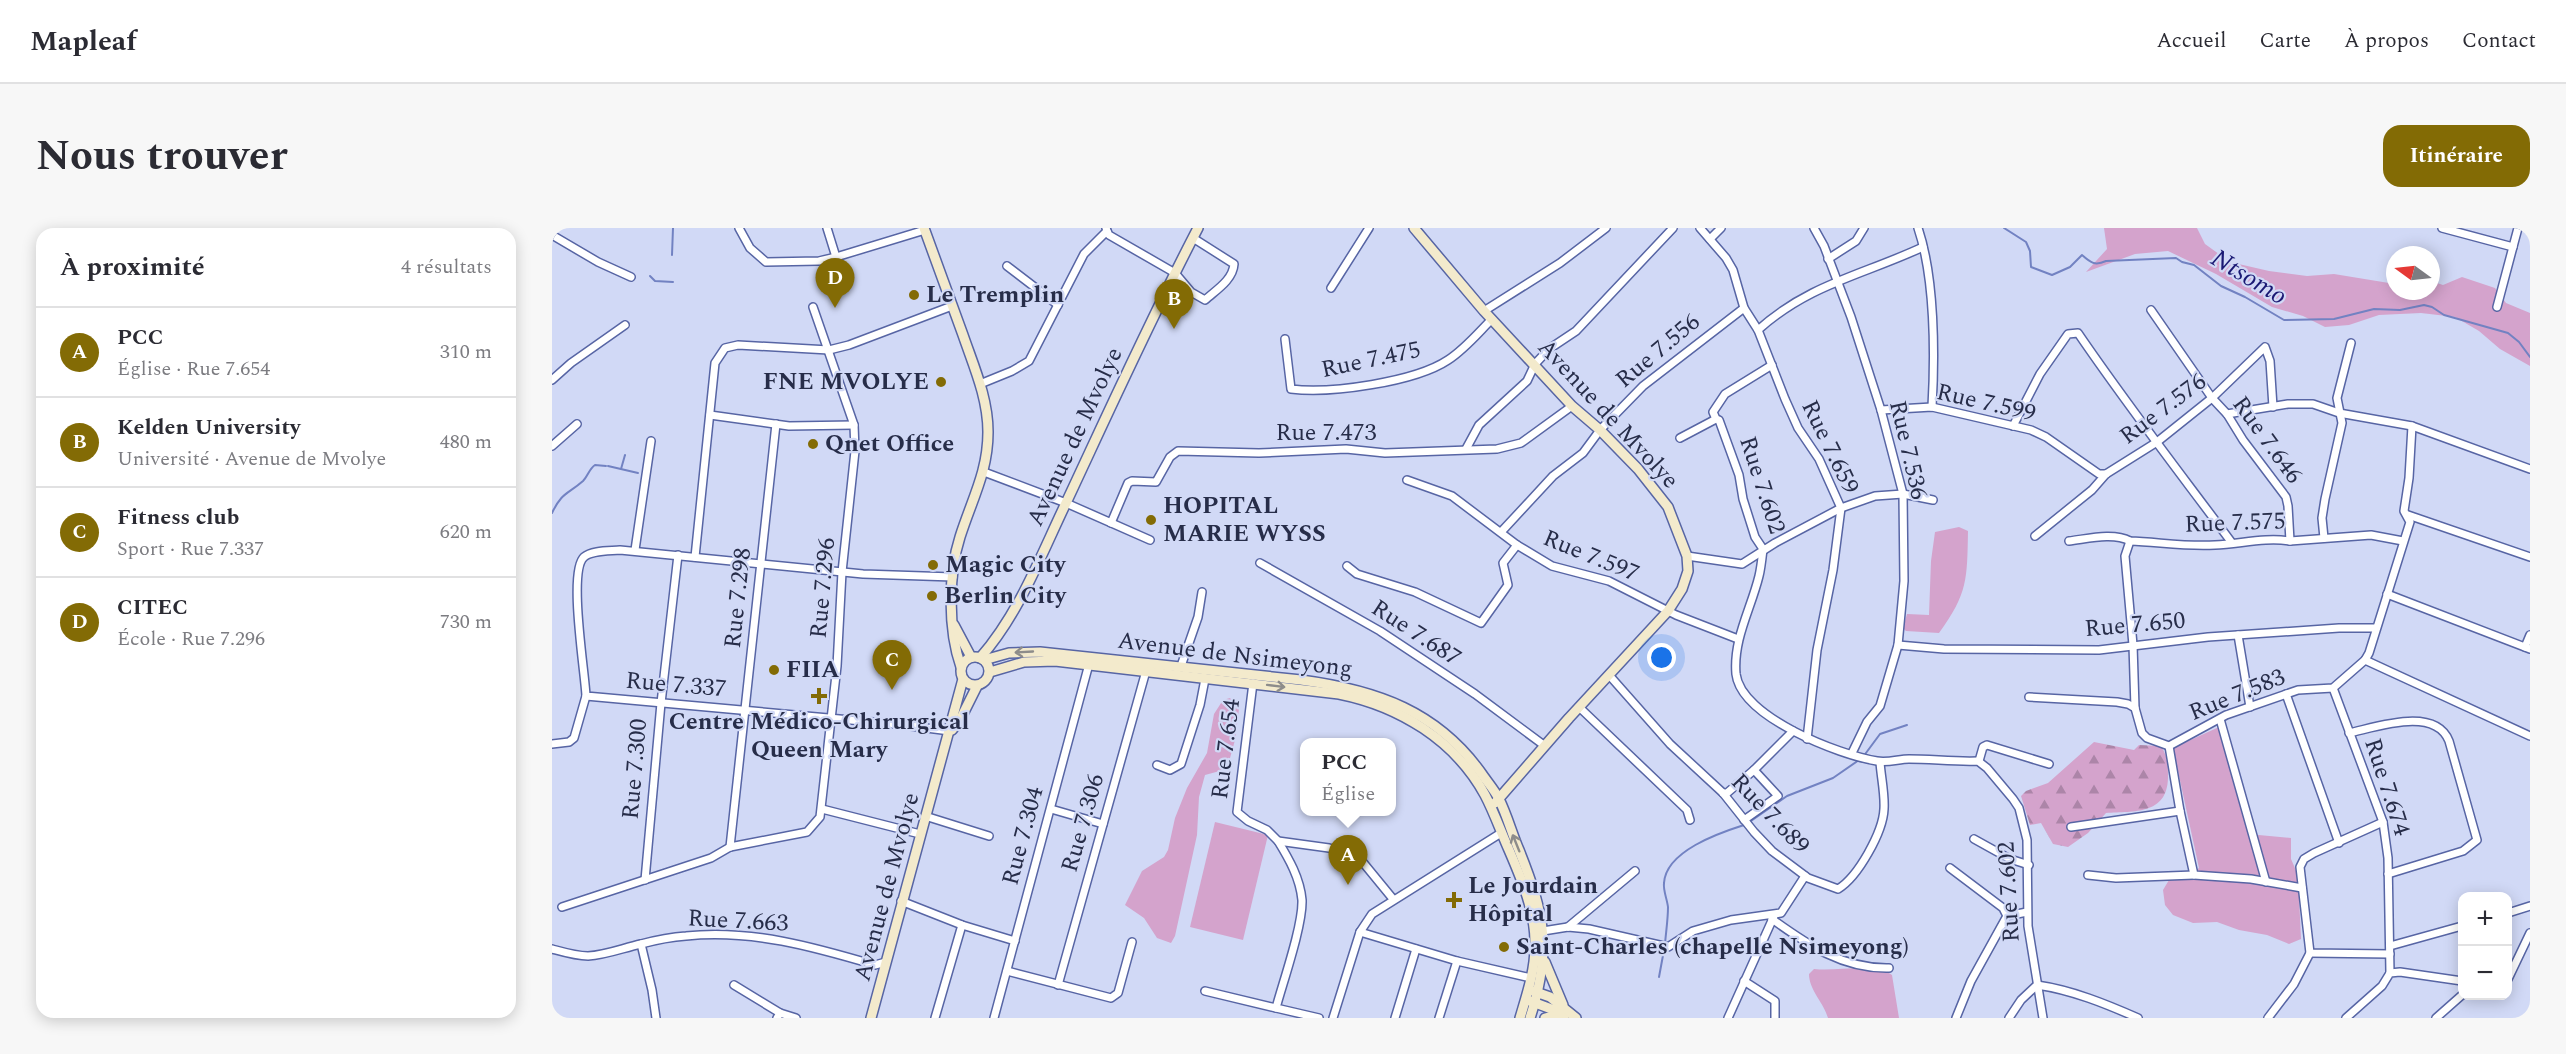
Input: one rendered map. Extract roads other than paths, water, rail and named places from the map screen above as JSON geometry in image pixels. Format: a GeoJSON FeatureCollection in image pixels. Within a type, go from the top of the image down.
{"type":"FeatureCollection","features":[{"type":"Feature","properties":{"kind":"main road","name":"Avenue de Mvolye"},"geometry":{"type":"LineString","coordinates":[[979,658],[993,644],[1014,609],[1198,228]]}},
{"type":"Feature","properties":{"kind":"main road","name":"Avenue de Mvolye"},"geometry":{"type":"LineString","coordinates":[[1414,228],[1484,311],[1572,406],[1600,430],[1638,469],[1668,507],[1687,556],[1688,571],[1682,589],[1668,611],[1491,806]]}},
{"type":"Feature","properties":{"kind":"main road"},"geometry":{"type":"LineString","coordinates":[[925,229],[980,384],[988,431],[984,472],[959,540],[953,577],[954,646],[963,679],[970,685],[977,686],[986,681],[990,672],[954,623]]}},
{"type":"Feature","properties":{"kind":"main road","name":"Avenue de Nsimeyong"},"geometry":{"type":"LineString","coordinates":[[979,658],[1009,653],[1040,652],[1340,685],[1396,703],[1422,717],[1458,744],[1499,799],[1537,898],[1543,931],[1544,960],[1530,1001],[1520,1018]]}},
{"type":"Feature","properties":{"kind":"main road"},"geometry":{"type":"LineString","coordinates":[[961,667],[979,658]]}},
{"type":"Feature","properties":{"kind":"main road","name":"Avenue de Nsimeyong"},"geometry":{"type":"LineString","coordinates":[[990,672],[1014,664],[1041,660],[1089,664],[1353,697],[1405,717],[1428,731],[1453,752],[1476,780],[1491,806],[1516,868],[1532,917],[1535,946],[1531,978],[1533,991]]}},
{"type":"Feature","properties":{"kind":"main road","name":"Avenue de Mvolye"},"geometry":{"type":"LineString","coordinates":[[871,1018],[901,901],[951,731],[963,679]]}},
{"type":"Feature","properties":{"kind":"main road","name":"Avenue de Mvolye"},"geometry":{"type":"LineString","coordinates":[[951,731],[960,720],[977,686]]}},
{"type":"Feature","properties":{"kind":"main road"},"geometry":{"type":"LineString","coordinates":[[1544,960],[1563,1013]]}},
{"type":"Feature","properties":{"kind":"main road"},"geometry":{"type":"LineString","coordinates":[[1533,991],[1563,1013]]}},
{"type":"Feature","properties":{"kind":"main road"},"geometry":{"type":"LineString","coordinates":[[1530,1001],[1576,1018]]}},
{"type":"Feature","properties":{"kind":"main road","name":"Avenue de Nsimeyong"},"geometry":{"type":"LineString","coordinates":[[1530,1001],[1530,1018]]}},
{"type":"Feature","properties":{"kind":"main road"},"geometry":{"type":"LineString","coordinates":[[1547,1018],[1563,1013]]}},
{"type":"Feature","properties":{"kind":"street"},"geometry":{"type":"LineString","coordinates":[[739,228],[750,248],[766,262],[819,261],[836,258],[925,229]]}},
{"type":"Feature","properties":{"kind":"street"},"geometry":{"type":"LineString","coordinates":[[827,228],[836,258]]}},
{"type":"Feature","properties":{"kind":"street"},"geometry":{"type":"LineString","coordinates":[[1331,288],[1369,228]]}},
{"type":"Feature","properties":{"kind":"street"},"geometry":{"type":"LineString","coordinates":[[1484,311],[1560,263],[1606,228]]}},
{"type":"Feature","properties":{"kind":"street"},"geometry":{"type":"LineString","coordinates":[[1467,449],[1479,425],[1527,381],[1535,364],[1549,349],[1576,331],[1673,228]]}},
{"type":"Feature","properties":{"kind":"street","name":"Rue 7.659"},"geometry":{"type":"LineString","coordinates":[[1700,228],[1726,258],[1733,270],[1744,308],[1758,330],[1798,428],[1819,459],[1841,508],[1833,570],[1817,651],[1807,739]]}},
{"type":"Feature","properties":{"kind":"street"},"geometry":{"type":"LineString","coordinates":[[1710,239],[1721,228]]}},
{"type":"Feature","properties":{"kind":"street","name":"Rue 7.536"},"geometry":{"type":"LineString","coordinates":[[1814,228],[1851,317],[1881,410],[1903,494],[1904,581],[1898,645],[1880,706],[1867,722],[1852,753]]}},
{"type":"Feature","properties":{"kind":"street"},"geometry":{"type":"LineString","coordinates":[[1828,259],[1856,241],[1864,228]]}},
{"type":"Feature","properties":{"kind":"street"},"geometry":{"type":"LineString","coordinates":[[1918,228],[1923,247],[1933,342],[1932,408]]}},
{"type":"Feature","properties":{"kind":"street"},"geometry":{"type":"LineString","coordinates":[[2442,228],[2512,247]]}},
{"type":"Feature","properties":{"kind":"street"},"geometry":{"type":"LineString","coordinates":[[2497,307],[2518,228]]}},
{"type":"Feature","properties":{"kind":"street"},"geometry":{"type":"LineString","coordinates":[[980,384],[1012,371],[1029,361],[1084,254],[1106,230],[1109,236],[1175,273],[1191,292],[1205,300],[1229,278],[1234,264],[1193,238]]}},
{"type":"Feature","properties":{"kind":"street"},"geometry":{"type":"LineString","coordinates":[[552,235],[598,262],[631,277]]}},
{"type":"Feature","properties":{"kind":"street"},"geometry":{"type":"LineString","coordinates":[[1758,330],[1798,299],[1836,281],[1923,247]]}},
{"type":"Feature","properties":{"kind":"street"},"geometry":{"type":"LineString","coordinates":[[1007,266],[1058,306]]}},
{"type":"Feature","properties":{"kind":"street"},"geometry":{"type":"LineString","coordinates":[[695,557],[715,363],[725,348],[738,345],[829,350],[849,345],[952,306]]}},
{"type":"Feature","properties":{"kind":"street","name":"Rue 7.296"},"geometry":{"type":"LineString","coordinates":[[562,907],[711,858],[730,847],[807,832],[815,826],[822,809],[837,666],[842,572],[855,451],[854,425],[813,307]]}},
{"type":"Feature","properties":{"kind":"street","name":"Rue 7.556"},"geometry":{"type":"LineString","coordinates":[[1502,531],[1553,476],[1583,453],[1600,430],[1642,386],[1744,308]]}},
{"type":"Feature","properties":{"kind":"street","name":"Rue 7.646"},"geometry":{"type":"LineString","coordinates":[[2151,310],[2212,398],[2227,414],[2243,440],[2286,497],[2290,541]]}},
{"type":"Feature","properties":{"kind":"street","name":"Rue 7.475"},"geometry":{"type":"LineString","coordinates":[[1285,339],[1291,389],[1311,392],[1368,384],[1429,370],[1448,360],[1492,319]]}},
{"type":"Feature","properties":{"kind":"street"},"geometry":{"type":"LineString","coordinates":[[552,380],[571,363],[625,325]]}},
{"type":"Feature","properties":{"kind":"street"},"geometry":{"type":"LineString","coordinates":[[2013,426],[2050,360],[2068,334],[2078,333],[2133,413],[2232,543]]}},
{"type":"Feature","properties":{"kind":"street"},"geometry":{"type":"LineString","coordinates":[[2324,538],[2322,518],[2342,423],[2337,398],[2351,343]]}},
{"type":"Feature","properties":{"kind":"street","name":"Rue 7.576"},"geometry":{"type":"LineString","coordinates":[[2035,536],[2092,490],[2106,474],[2157,442],[2212,398],[2265,347],[2270,361],[2273,407]]}},
{"type":"Feature","properties":{"kind":"street","name":"Rue 7.602"},"geometry":{"type":"LineString","coordinates":[[1772,365],[1725,394],[1713,412],[1719,420],[1730,447],[1755,537],[1763,549],[1759,578],[1738,639],[1736,673],[1739,686],[1768,716],[1807,739],[1880,762],[1908,759],[1979,761],[2004,787],[2019,808],[2027,840],[2029,865],[2027,912],[2043,1018]]}},
{"type":"Feature","properties":{"kind":"street"},"geometry":{"type":"LineString","coordinates":[[2227,414],[2288,404],[2313,404],[2339,413],[2412,426],[2530,469]]}},
{"type":"Feature","properties":{"kind":"street","name":"Rue 7.473"},"geometry":{"type":"LineString","coordinates":[[1111,523],[1128,483],[1132,481],[1156,483],[1170,457],[1178,451],[1259,453],[1346,448],[1385,453],[1497,449],[1521,442],[1572,406]]}},
{"type":"Feature","properties":{"kind":"street","name":"Rue 7.599"},"geometry":{"type":"LineString","coordinates":[[1881,410],[1932,408],[2013,426],[2046,437],[2099,474],[2106,474]]}},
{"type":"Feature","properties":{"kind":"street"},"geometry":{"type":"LineString","coordinates":[[710,415],[807,427],[854,425]]}},
{"type":"Feature","properties":{"kind":"street"},"geometry":{"type":"LineString","coordinates":[[1680,438],[1716,418]]}},
{"type":"Feature","properties":{"kind":"street"},"geometry":{"type":"LineString","coordinates":[[552,446],[577,424]]}},
{"type":"Feature","properties":{"kind":"street","name":"Rue 7.298"},"geometry":{"type":"LineString","coordinates":[[730,847],[776,424]]}},
{"type":"Feature","properties":{"kind":"street"},"geometry":{"type":"LineString","coordinates":[[2412,426],[2409,478],[2404,512],[2530,557]]}},
{"type":"Feature","properties":{"kind":"street"},"geometry":{"type":"LineString","coordinates":[[635,550],[651,441]]}},
{"type":"Feature","properties":{"kind":"street"},"geometry":{"type":"LineString","coordinates":[[984,472],[1066,503],[1150,540]]}},
{"type":"Feature","properties":{"kind":"street","name":"Rue 7.597"},"geometry":{"type":"LineString","coordinates":[[1407,480],[1452,495],[1502,531],[1517,545],[1552,566],[1609,581],[1668,611],[1738,639]]}},
{"type":"Feature","properties":{"kind":"street"},"geometry":{"type":"LineString","coordinates":[[1687,556],[1742,564],[1763,549],[1841,508],[1875,496],[1903,494],[1933,500]]}},
{"type":"Feature","properties":{"kind":"street"},"geometry":{"type":"LineString","coordinates":[[2333,688],[2365,660],[2410,522],[2408,515]]}},
{"type":"Feature","properties":{"kind":"street","name":"Rue 7.575"},"geometry":{"type":"LineString","coordinates":[[2069,541],[2111,537],[2130,541],[2214,546],[2280,539],[2290,541],[2371,535],[2403,541]]}},
{"type":"Feature","properties":{"kind":"street","name":"Rue 7.583"},"geometry":{"type":"LineString","coordinates":[[2130,541],[2125,556],[2133,645],[2135,708],[2142,733],[2147,738],[2169,746],[2220,718],[2286,694],[2298,690],[2333,688]]}},
{"type":"Feature","properties":{"kind":"street"},"geometry":{"type":"LineString","coordinates":[[1347,566],[1356,574],[1415,592],[1481,623],[1508,585],[1503,563],[1517,545]]}},
{"type":"Feature","properties":{"kind":"street"},"geometry":{"type":"LineString","coordinates":[[552,744],[569,742],[574,738],[586,696],[579,628],[578,566],[584,556],[594,552],[635,550],[842,572],[953,577]]}},
{"type":"Feature","properties":{"kind":"street","name":"Rue 7.300"},"geometry":{"type":"LineString","coordinates":[[645,880],[661,703],[678,555]]}},
{"type":"Feature","properties":{"kind":"street","name":"Rue 7.687"},"geometry":{"type":"LineString","coordinates":[[1260,564],[1380,631],[1474,694],[1545,746]]}},
{"type":"Feature","properties":{"kind":"street"},"geometry":{"type":"LineString","coordinates":[[1181,666],[1198,617],[1202,592]]}},
{"type":"Feature","properties":{"kind":"street"},"geometry":{"type":"LineString","coordinates":[[2387,594],[2528,648],[2530,635]]}},
{"type":"Feature","properties":{"kind":"street","name":"Rue 7.650"},"geometry":{"type":"LineString","coordinates":[[1898,645],[1944,649],[2099,650],[2238,635],[2339,628],[2376,628]]}},
{"type":"Feature","properties":{"kind":"street"},"geometry":{"type":"LineString","coordinates":[[2238,635],[2245,688],[2250,707]]}},
{"type":"Feature","properties":{"kind":"street"},"geometry":{"type":"LineString","coordinates":[[2365,660],[2530,736]]}},
{"type":"Feature","properties":{"kind":"street","name":"Rue 7.304"},"geometry":{"type":"LineString","coordinates":[[994,1018],[1089,664]]}},
{"type":"Feature","properties":{"kind":"street","name":"Rue 7.306"},"geometry":{"type":"LineString","coordinates":[[1058,985],[1146,671]]}},
{"type":"Feature","properties":{"kind":"street","name":"Rue 7.689"},"geometry":{"type":"LineString","coordinates":[[1609,675],[1670,744],[1723,793],[1772,851],[1805,876],[1838,889],[1868,856],[1884,811],[1880,762]]}},
{"type":"Feature","properties":{"kind":"street"},"geometry":{"type":"LineString","coordinates":[[1157,765],[1170,770],[1181,764],[1200,705],[1205,679]]}},
{"type":"Feature","properties":{"kind":"street","name":"Rue 7.654"},"geometry":{"type":"LineString","coordinates":[[1253,683],[1237,812],[1248,821],[1267,830],[1278,841],[1329,848],[1361,860],[1393,899]]}},
{"type":"Feature","properties":{"kind":"street","name":"Rue 7.674"},"geometry":{"type":"LineString","coordinates":[[2333,688],[2383,822],[2388,874],[2390,973]]}},
{"type":"Feature","properties":{"kind":"street"},"geometry":{"type":"LineString","coordinates":[[2286,694],[2339,843]]}},
{"type":"Feature","properties":{"kind":"street","name":"Rue 7.337"},"geometry":{"type":"LineString","coordinates":[[586,696],[951,731]]}},
{"type":"Feature","properties":{"kind":"street"},"geometry":{"type":"LineString","coordinates":[[2029,697],[2117,702],[2135,708]]}},
{"type":"Feature","properties":{"kind":"street"},"geometry":{"type":"LineString","coordinates":[[1579,707],[1681,803],[1687,810],[1690,820]]}},
{"type":"Feature","properties":{"kind":"street"},"geometry":{"type":"LineString","coordinates":[[2220,718],[2266,882]]}},
{"type":"Feature","properties":{"kind":"street"},"geometry":{"type":"LineString","coordinates":[[2349,733],[2411,721],[2423,721],[2443,731],[2449,741],[2477,840],[2463,851],[2388,874]]}},
{"type":"Feature","properties":{"kind":"street"},"geometry":{"type":"LineString","coordinates":[[1723,793],[1727,793],[1754,771],[1793,731]]}},
{"type":"Feature","properties":{"kind":"street"},"geometry":{"type":"LineString","coordinates":[[1979,761],[1983,747],[1986,745],[2049,764]]}},
{"type":"Feature","properties":{"kind":"street"},"geometry":{"type":"LineString","coordinates":[[2169,746],[2194,875]]}},
{"type":"Feature","properties":{"kind":"street"},"geometry":{"type":"LineString","coordinates":[[1744,820],[1778,796],[1754,771]]}},
{"type":"Feature","properties":{"kind":"street"},"geometry":{"type":"LineString","coordinates":[[822,809],[920,834]]}},
{"type":"Feature","properties":{"kind":"street"},"geometry":{"type":"LineString","coordinates":[[1051,809],[1103,824]]}},
{"type":"Feature","properties":{"kind":"street"},"geometry":{"type":"LineString","coordinates":[[2071,827],[2180,811]]}},
{"type":"Feature","properties":{"kind":"street"},"geometry":{"type":"LineString","coordinates":[[925,816],[989,836]]}},
{"type":"Feature","properties":{"kind":"street"},"geometry":{"type":"LineString","coordinates":[[2268,1018],[2294,984],[2310,953],[2300,867],[2304,858],[2383,822]]}},
{"type":"Feature","properties":{"kind":"street"},"geometry":{"type":"LineString","coordinates":[[1333,1018],[1360,932],[1372,914],[1501,833]]}},
{"type":"Feature","properties":{"kind":"street"},"geometry":{"type":"LineString","coordinates":[[1974,839],[2010,860],[2029,865]]}},
{"type":"Feature","properties":{"kind":"street"},"geometry":{"type":"LineString","coordinates":[[1276,1008],[1302,902],[1290,861],[1278,841]]}},
{"type":"Feature","properties":{"kind":"street"},"geometry":{"type":"LineString","coordinates":[[1950,868],[2003,908],[2007,916]]}},
{"type":"Feature","properties":{"kind":"street"},"geometry":{"type":"LineString","coordinates":[[1568,927],[1635,872]]}},
{"type":"Feature","properties":{"kind":"street"},"geometry":{"type":"LineString","coordinates":[[2088,875],[2116,878],[2194,875],[2302,888]]}},
{"type":"Feature","properties":{"kind":"street"},"geometry":{"type":"LineString","coordinates":[[1728,1018],[1773,917],[1786,907],[1805,876]]}},
{"type":"Feature","properties":{"kind":"street"},"geometry":{"type":"LineString","coordinates":[[901,901],[962,925],[1015,941]]}},
{"type":"Feature","properties":{"kind":"street"},"geometry":{"type":"LineString","coordinates":[[2512,912],[2530,906]]}},
{"type":"Feature","properties":{"kind":"street"},"geometry":{"type":"LineString","coordinates":[[1956,1018],[1971,981],[2007,916],[2027,912]]}},
{"type":"Feature","properties":{"kind":"street"},"geometry":{"type":"LineString","coordinates":[[1543,931],[1568,927],[1601,931],[1647,944],[1668,947],[1700,929],[1731,920],[1773,917],[1806,944],[1835,958],[1872,969],[1889,968]]}},
{"type":"Feature","properties":{"kind":"street"},"geometry":{"type":"LineString","coordinates":[[935,1018],[962,925]]}},
{"type":"Feature","properties":{"kind":"street"},"geometry":{"type":"LineString","coordinates":[[2310,953],[2390,950],[2458,928]]}},
{"type":"Feature","properties":{"kind":"street"},"geometry":{"type":"LineString","coordinates":[[1360,932],[1457,961],[1531,978]]}},
{"type":"Feature","properties":{"kind":"street"},"geometry":{"type":"LineString","coordinates":[[2512,971],[2530,933]]}},
{"type":"Feature","properties":{"kind":"street","name":"Rue 7.663"},"geometry":{"type":"LineString","coordinates":[[552,949],[585,956],[601,955],[641,944],[687,936],[768,939],[806,945],[875,965],[886,962]]}},
{"type":"Feature","properties":{"kind":"street"},"geometry":{"type":"LineString","coordinates":[[1007,971],[1111,998],[1118,993],[1132,942]]}},
{"type":"Feature","properties":{"kind":"street"},"geometry":{"type":"LineString","coordinates":[[641,944],[656,1018]]}},
{"type":"Feature","properties":{"kind":"street"},"geometry":{"type":"LineString","coordinates":[[1395,1018],[1416,949]]}},
{"type":"Feature","properties":{"kind":"street"},"geometry":{"type":"LineString","coordinates":[[1439,1018],[1457,961]]}},
{"type":"Feature","properties":{"kind":"street"},"geometry":{"type":"LineString","coordinates":[[2346,1018],[2382,986],[2390,973],[2400,972],[2458,980]]}},
{"type":"Feature","properties":{"kind":"street"},"geometry":{"type":"LineString","coordinates":[[1744,981],[1775,1001],[1775,1018]]}},
{"type":"Feature","properties":{"kind":"street"},"geometry":{"type":"LineString","coordinates":[[734,985],[779,1016],[796,1018]]}},
{"type":"Feature","properties":{"kind":"street"},"geometry":{"type":"LineString","coordinates":[[2008,1018],[2021,1000],[2037,985],[2053,987],[2138,1018]]}},
{"type":"Feature","properties":{"kind":"street"},"geometry":{"type":"LineString","coordinates":[[1205,991],[1319,1018]]}},
{"type":"Feature","properties":{"kind":"street"},"geometry":{"type":"LineString","coordinates":[[2436,1018],[2458,999]]}},
{"type":"Feature","properties":{"kind":"waterway"},"geometry":{"type":"LineString","coordinates":[[672,255],[673,228]]}},
{"type":"Feature","properties":{"kind":"waterway","name":"Ntsomo"},"geometry":{"type":"LineString","coordinates":[[2004,228],[2026,242],[2030,251],[2031,267],[2052,275],[2070,267],[2082,255],[2096,263],[2176,258],[2194,265],[2221,286],[2284,320],[2334,319],[2374,309],[2400,310],[2424,305],[2444,315],[2508,333],[2519,342],[2530,357]]}},
{"type":"Feature","properties":{"kind":"waterway"},"geometry":{"type":"LineString","coordinates":[[650,276],[655,281],[673,282]]}},
{"type":"Feature","properties":{"kind":"waterway"},"geometry":{"type":"LineString","coordinates":[[621,469],[625,455]]}},
{"type":"Feature","properties":{"kind":"waterway"},"geometry":{"type":"LineString","coordinates":[[552,513],[562,497],[583,481],[595,465],[606,466]]}},
{"type":"Feature","properties":{"kind":"waterway"},"geometry":{"type":"LineString","coordinates":[[608,466],[638,473]]}},
{"type":"Feature","properties":{"kind":"waterway"},"geometry":{"type":"LineString","coordinates":[[1863,757],[1880,734],[1907,725]]}},
{"type":"Feature","properties":{"kind":"waterway"},"geometry":{"type":"LineString","coordinates":[[1748,823],[1787,796],[1833,778],[1859,760]]}},
{"type":"Feature","properties":{"kind":"waterway"},"geometry":{"type":"LineString","coordinates":[[1665,944],[1668,907],[1664,886],[1667,872],[1674,862],[1695,845],[1744,825]]}},
{"type":"Feature","properties":{"kind":"waterway"},"geometry":{"type":"LineString","coordinates":[[1659,977],[1664,950]]}},
{"type":"Feature","properties":{"kind":"place","name":"Le Tremplin"},"geometry":{"type":"Point","coordinates":[914,295]}},
{"type":"Feature","properties":{"kind":"place","name":"CITEC"},"geometry":{"type":"Point","coordinates":[835,308]}},
{"type":"Feature","properties":{"kind":"place","name":"Kelden University"},"geometry":{"type":"Point","coordinates":[1174,329]}},
{"type":"Feature","properties":{"kind":"place","name":"FNE MVOLYE"},"geometry":{"type":"Point","coordinates":[941,382]}},
{"type":"Feature","properties":{"kind":"place","name":"Qnet Office"},"geometry":{"type":"Point","coordinates":[813,444]}},
{"type":"Feature","properties":{"kind":"place","name":"HOPITAL MARIE WYSS"},"geometry":{"type":"Point","coordinates":[1151,520]}},
{"type":"Feature","properties":{"kind":"place","name":"Magic City"},"geometry":{"type":"Point","coordinates":[933,565]}},
{"type":"Feature","properties":{"kind":"place","name":"Berlin City"},"geometry":{"type":"Point","coordinates":[932,596]}},
{"type":"Feature","properties":{"kind":"place","name":"FIIA"},"geometry":{"type":"Point","coordinates":[774,670]}},
{"type":"Feature","properties":{"kind":"place","name":"Fitness club"},"geometry":{"type":"Point","coordinates":[892,690]}},
{"type":"Feature","properties":{"kind":"place","name":"Centre Médico-Chirurgical Queen Mary"},"geometry":{"type":"Point","coordinates":[819,696]}},
{"type":"Feature","properties":{"kind":"place","name":"PCC"},"geometry":{"type":"Point","coordinates":[1348,885]}},
{"type":"Feature","properties":{"kind":"place","name":"Le Jourdain Hôpital"},"geometry":{"type":"Point","coordinates":[1454,900]}},
{"type":"Feature","properties":{"kind":"place","name":"Saint-Charles (chapelle Nsimeyong)"},"geometry":{"type":"Point","coordinates":[1504,947]}}]}
